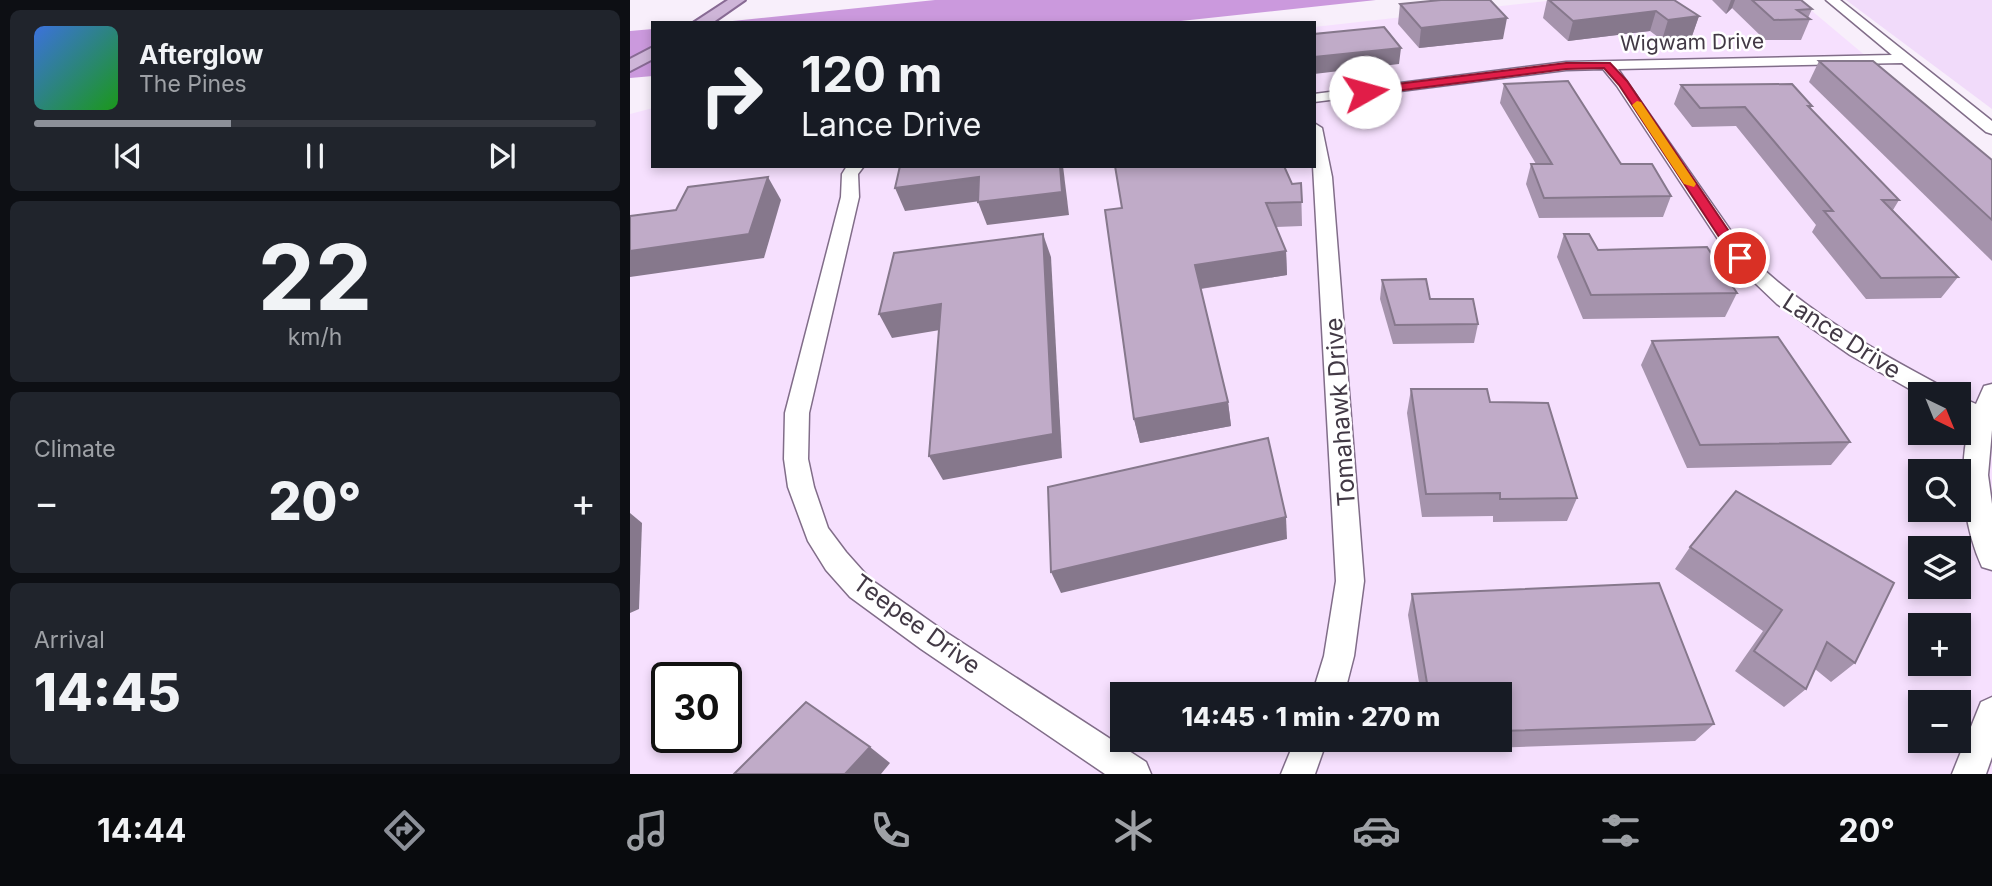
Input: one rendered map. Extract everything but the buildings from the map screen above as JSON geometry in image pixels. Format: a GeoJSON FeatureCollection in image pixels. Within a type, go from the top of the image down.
{"type":"FeatureCollection","features":[{"type":"Feature","properties":{"kind":"main road"},"geometry":{"type":"LineString","coordinates":[[704,21],[738,0]]}},
{"type":"Feature","properties":{"kind":"main road"},"geometry":{"type":"LineString","coordinates":[[630,66],[651,53]]}},
{"type":"Feature","properties":{"kind":"street"},"geometry":{"type":"LineString","coordinates":[[1832,0],[1992,129]]}},
{"type":"Feature","properties":{"kind":"street","name":"Wigwam Drive"},"geometry":{"type":"LineString","coordinates":[[1316,98],[1566,66],[1906,59]]}},
{"type":"Feature","properties":{"kind":"street","name":"Lance Drive"},"geometry":{"type":"LineString","coordinates":[[1607,65],[1623,83],[1740,258],[1757,276],[1816,324],[1868,358],[1914,382]]}},
{"type":"Feature","properties":{"kind":"street","name":"Tomahawk Drive"},"geometry":{"type":"LineString","coordinates":[[1316,138],[1324,177],[1350,581],[1339,656],[1332,682]]}},
{"type":"Feature","properties":{"kind":"street","name":"Teepee Drive"},"geometry":{"type":"LineString","coordinates":[[854,168],[850,174],[849,197],[797,413],[797,468],[817,533],[836,561],[860,587],[931,639],[1134,774]]}},
{"type":"Feature","properties":{"kind":"street"},"geometry":{"type":"LineString","coordinates":[[1992,392],[1975,443],[1974,472],[1975,492],[1992,558]]}},
{"type":"Feature","properties":{"kind":"street"},"geometry":{"type":"LineString","coordinates":[[1971,412],[1982,418]]}},
{"type":"Feature","properties":{"kind":"street"},"geometry":{"type":"LineString","coordinates":[[1969,774],[1992,713]]}},
{"type":"Feature","properties":{"kind":"street"},"geometry":{"type":"LineString","coordinates":[[1298,774],[1306,752]]}},
{"type":"Feature","properties":{"kind":"shaded area"},"geometry":{"type":"Polygon","coordinates":[[[935,0],[1376,0],[1181,21],[732,21],[935,0]]]}},
{"type":"Feature","properties":{"kind":"shaded area"},"geometry":{"type":"Polygon","coordinates":[[[1556,0],[1799,0],[1992,162],[1992,774],[630,774],[630,114],[651,109],[651,168],[1316,168],[1316,27],[1556,0]]]}},
{"type":"Feature","properties":{"kind":"shaded area"},"geometry":{"type":"Polygon","coordinates":[[[1846,0],[1992,0],[1992,109],[1846,0]]]}},
{"type":"Feature","properties":{"kind":"shaded area"},"geometry":{"type":"Polygon","coordinates":[[[651,29],[651,76],[630,78],[630,31],[651,29]]]}},
{"type":"Feature","properties":{"kind":"slow traffic"},"geometry":{"type":"LineString","coordinates":[[1637,105],[1690,184]]}},
{"type":"Feature","properties":{"kind":"route"},"geometry":{"type":"LineString","coordinates":[[1365,92],[1566,66],[1607,65],[1623,83],[1740,258]]}}]}
